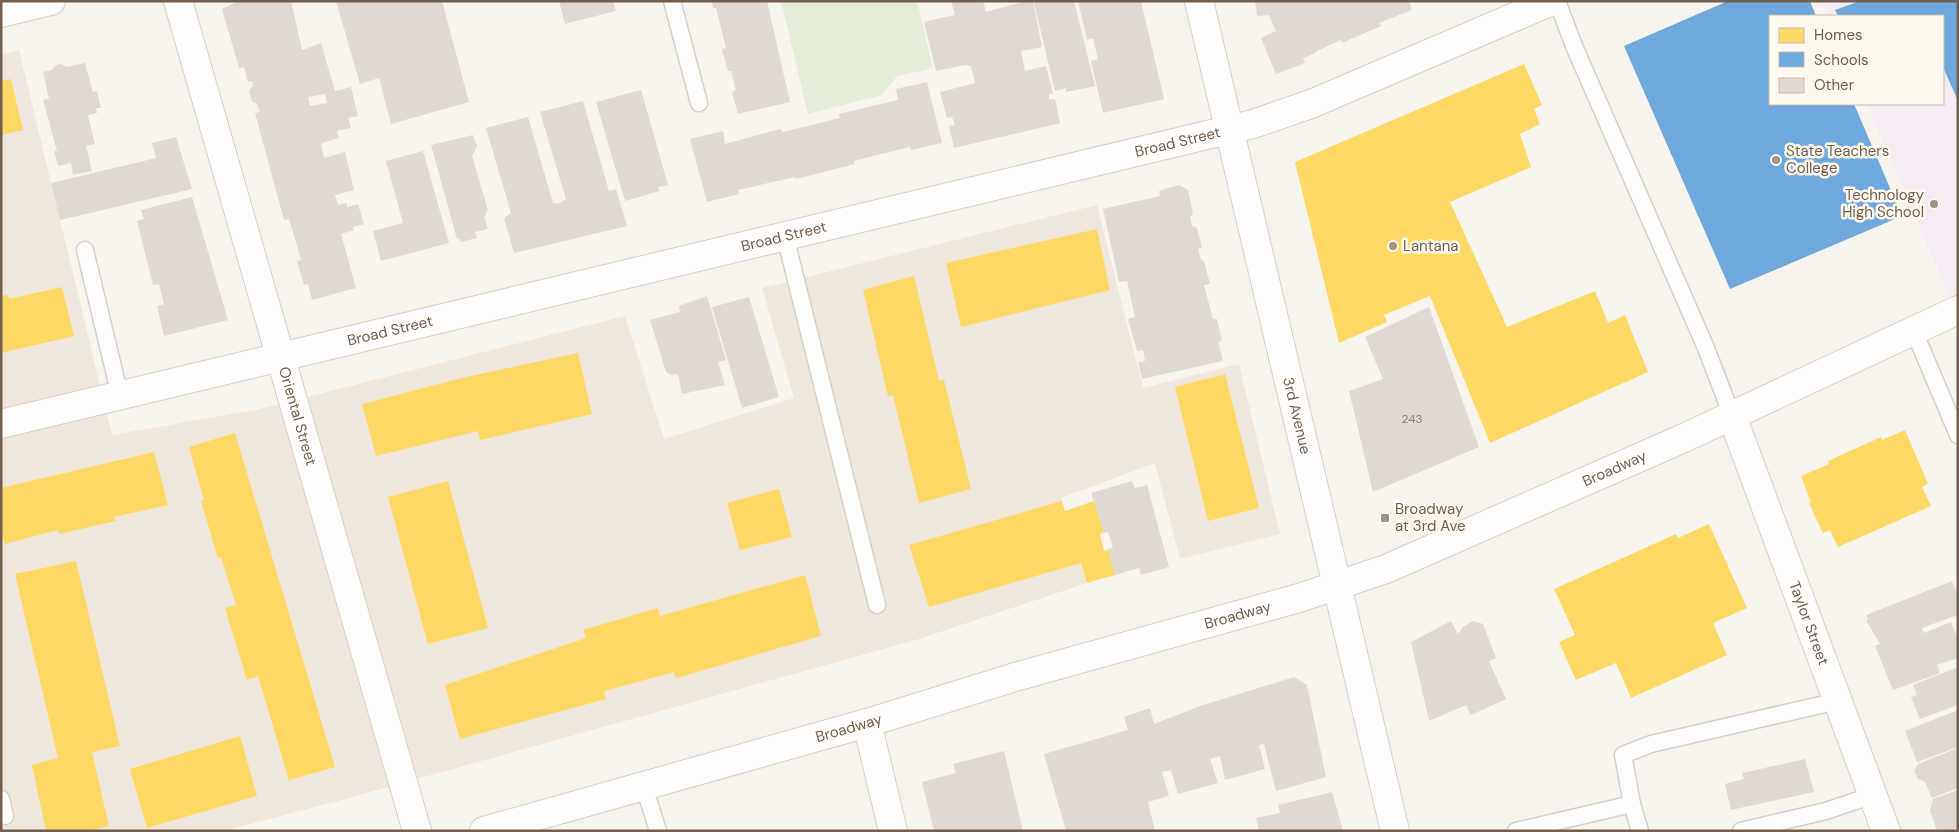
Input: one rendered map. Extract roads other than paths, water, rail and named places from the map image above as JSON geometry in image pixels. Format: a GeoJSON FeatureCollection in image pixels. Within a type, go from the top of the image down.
{"type":"FeatureCollection","features":[{"type":"Feature","properties":{"kind":"street"},"geometry":{"type":"LineString","coordinates":[[1,13],[51,1]]}},
{"type":"Feature","properties":{"kind":"street","name":"Oriental Street"},"geometry":{"type":"LineString","coordinates":[[178,1],[417,831]]}},
{"type":"Feature","properties":{"kind":"street","name":"3rd Avenue"},"geometry":{"type":"LineString","coordinates":[[1199,1],[1396,831]]}},
{"type":"Feature","properties":{"kind":"street","name":"Broad Street"},"geometry":{"type":"LineString","coordinates":[[1,424],[1229,130],[1280,116],[1311,104],[1552,1]]}},
{"type":"Feature","properties":{"kind":"street","name":"Broadway"},"geometry":{"type":"LineString","coordinates":[[484,831],[532,824],[644,786],[867,723],[1015,677],[1290,601],[1337,586],[1421,554],[1732,416],[1958,310]]}},
{"type":"Feature","properties":{"kind":"street","name":"Taylor Street"},"geometry":{"type":"LineString","coordinates":[[1732,416],[1886,831]]}},
{"type":"Feature","properties":{"kind":"street"},"geometry":{"type":"LineString","coordinates":[[867,723],[893,831]]}},
{"type":"Feature","properties":{"kind":"lane"},"geometry":{"type":"LineString","coordinates":[[672,1],[699,103]]}},
{"type":"Feature","properties":{"kind":"lane"},"geometry":{"type":"LineString","coordinates":[[1557,1],[1574,46],[1706,348],[1732,416]]}},
{"type":"Feature","properties":{"kind":"lane"},"geometry":{"type":"LineString","coordinates":[[785,236],[877,606]]}},
{"type":"Feature","properties":{"kind":"lane"},"geometry":{"type":"LineString","coordinates":[[85,250],[120,396]]}},
{"type":"Feature","properties":{"kind":"lane"},"geometry":{"type":"LineString","coordinates":[[1914,331],[1958,436]]}},
{"type":"Feature","properties":{"kind":"lane"},"geometry":{"type":"LineString","coordinates":[[1640,831],[1632,804],[1624,755],[1651,744],[1838,701]]}},
{"type":"Feature","properties":{"kind":"lane"},"geometry":{"type":"LineString","coordinates":[[644,786],[658,831]]}},
{"type":"Feature","properties":{"kind":"lane"},"geometry":{"type":"LineString","coordinates":[[1741,831],[1826,811],[1873,795]]}},
{"type":"Feature","properties":{"kind":"lane"},"geometry":{"type":"LineString","coordinates":[[1,799],[5,816]]}},
{"type":"Feature","properties":{"kind":"lane"},"geometry":{"type":"LineString","coordinates":[[1516,831],[1632,804]]}},
{"type":"Feature","properties":{"kind":"place","name":"State Teachers College"},"geometry":{"type":"Point","coordinates":[1776,160]}},
{"type":"Feature","properties":{"kind":"place","name":"Technology High School"},"geometry":{"type":"Point","coordinates":[1934,204]}},
{"type":"Feature","properties":{"kind":"place","name":"Lantana"},"geometry":{"type":"Point","coordinates":[1393,246]}},
{"type":"Feature","properties":{"kind":"place","name":"Broadway at 3rd Ave"},"geometry":{"type":"Point","coordinates":[1385,518]}}]}
